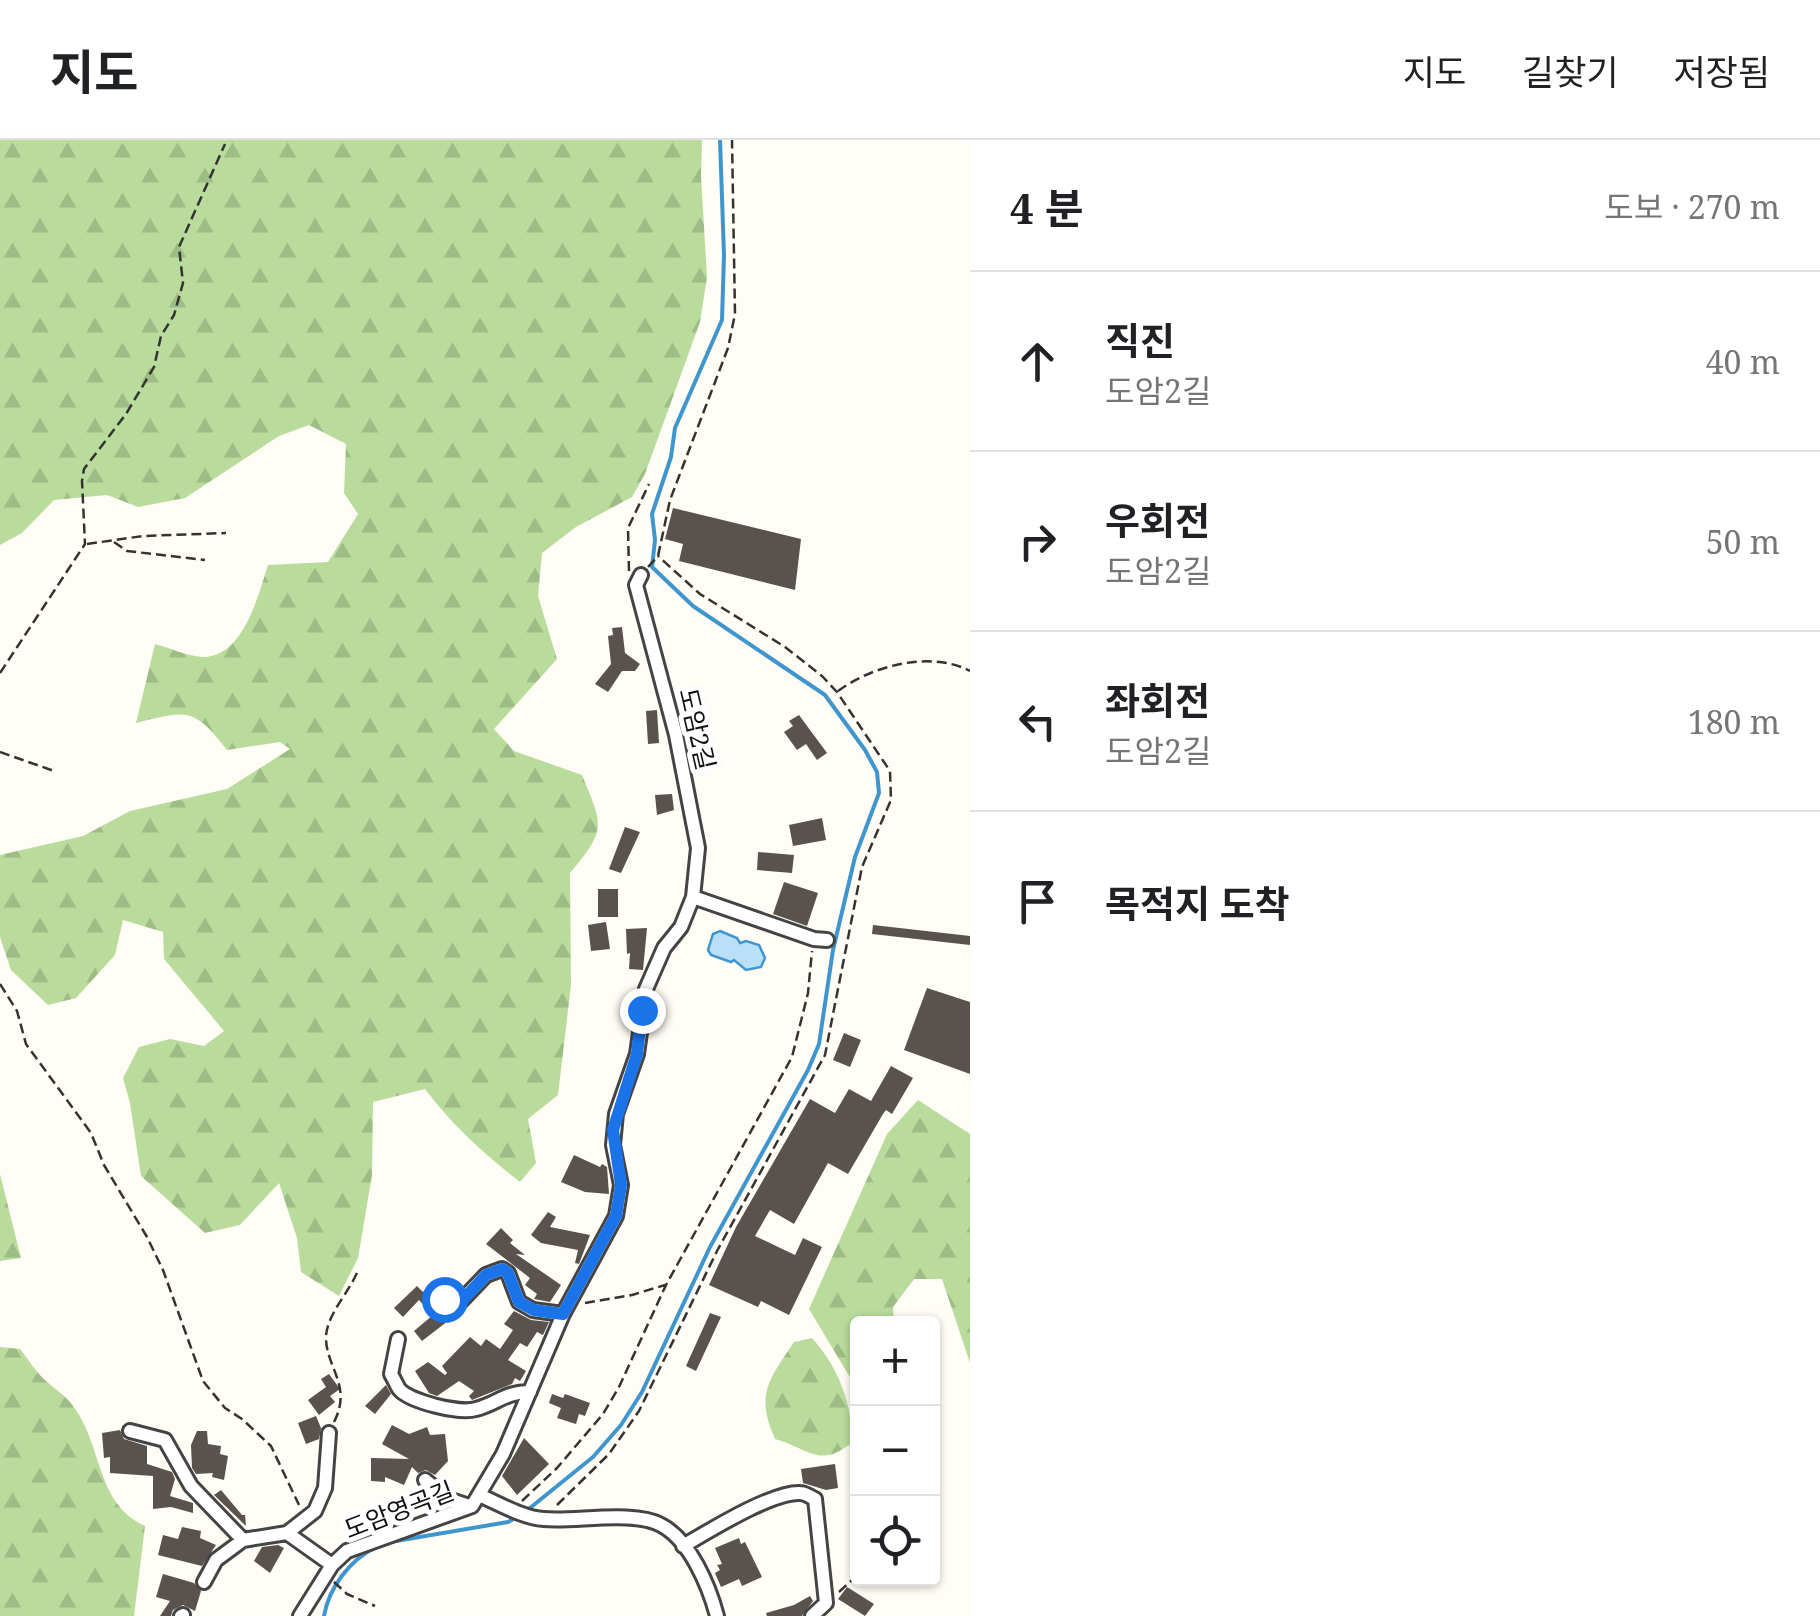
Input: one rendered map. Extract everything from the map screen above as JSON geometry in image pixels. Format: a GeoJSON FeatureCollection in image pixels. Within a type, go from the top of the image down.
{"type":"FeatureCollection","features":[{"type":"Feature","properties":{"kind":"street","name":"도암2길"},"geometry":{"type":"LineString","coordinates":[[474,1501],[504,1454],[566,1309],[616,1216],[621,1185],[613,1130],[637,1054],[646,989],[664,948],[681,927],[693,896],[696,831],[638,580]]}},
{"type":"Feature","properties":{"kind":"street"},"geometry":{"type":"LineString","coordinates":[[693,896],[820,939]]}},
{"type":"Feature","properties":{"kind":"street"},"geometry":{"type":"LineString","coordinates":[[444,1299],[462,1301],[486,1275],[502,1269],[508,1273],[519,1302],[534,1310],[566,1309]]}},
{"type":"Feature","properties":{"kind":"street"},"geometry":{"type":"LineString","coordinates":[[398,1339],[391,1374],[401,1391],[414,1398],[452,1410],[473,1410],[511,1392],[530,1392]]}},
{"type":"Feature","properties":{"kind":"street"},"geometry":{"type":"LineString","coordinates":[[130,1431],[165,1440],[192,1486],[243,1540]]}},
{"type":"Feature","properties":{"kind":"street"},"geometry":{"type":"LineString","coordinates":[[204,1582],[216,1560],[243,1540],[288,1533],[316,1511],[325,1488],[329,1433]]}},
{"type":"Feature","properties":{"kind":"street"},"geometry":{"type":"LineString","coordinates":[[426,1480],[448,1498],[513,1509],[541,1520],[660,1524],[683,1546],[712,1598],[717,1616]]}},
{"type":"Feature","properties":{"kind":"street"},"geometry":{"type":"LineString","coordinates":[[683,1546],[742,1513],[779,1498],[800,1493],[816,1498],[826,1603],[812,1616]]}},
{"type":"Feature","properties":{"kind":"street","name":"도암영곡길"},"geometry":{"type":"LineString","coordinates":[[300,1616],[347,1551],[451,1516],[474,1501]]}},
{"type":"Feature","properties":{"kind":"street"},"geometry":{"type":"LineString","coordinates":[[288,1533],[331,1572]]}},
{"type":"Feature","properties":{"kind":"path"},"geometry":{"type":"LineString","coordinates":[[541,1520],[609,1454],[658,1378],[717,1250],[826,1055],[844,943],[865,858],[885,817],[892,785],[882,757],[837,692],[809,664],[722,610],[658,556],[670,500],[728,348],[735,314],[732,140]]}},
{"type":"Feature","properties":{"kind":"path"},"geometry":{"type":"LineString","coordinates":[[0,673],[85,544],[84,468],[126,414],[154,367],[161,336],[174,314],[183,283],[178,248],[225,144]]}},
{"type":"Feature","properties":{"kind":"path"},"geometry":{"type":"LineString","coordinates":[[638,580],[629,572],[628,528],[649,484]]}},
{"type":"Feature","properties":{"kind":"path"},"geometry":{"type":"LineString","coordinates":[[85,544],[143,536],[226,533]]}},
{"type":"Feature","properties":{"kind":"path"},"geometry":{"type":"LineString","coordinates":[[112,541],[127,551],[204,560]]}},
{"type":"Feature","properties":{"kind":"path"},"geometry":{"type":"LineString","coordinates":[[837,692],[858,677],[892,668],[943,662],[970,671]]}},
{"type":"Feature","properties":{"kind":"path"},"geometry":{"type":"LineString","coordinates":[[0,752],[54,770]]}},
{"type":"Feature","properties":{"kind":"path"},"geometry":{"type":"LineString","coordinates":[[513,1509],[557,1468],[603,1414],[637,1352],[666,1285],[792,1057],[820,939]]}},
{"type":"Feature","properties":{"kind":"path"},"geometry":{"type":"LineString","coordinates":[[0,984],[17,1012],[26,1044],[91,1133],[104,1164],[148,1237],[164,1270],[203,1381],[226,1408],[271,1446],[288,1476],[304,1520]]}},
{"type":"Feature","properties":{"kind":"path"},"geometry":{"type":"LineString","coordinates":[[329,1433],[338,1414],[341,1394],[326,1340],[329,1321],[353,1285],[358,1270]]}},
{"type":"Feature","properties":{"kind":"path"},"geometry":{"type":"LineString","coordinates":[[566,1309],[666,1285]]}},
{"type":"Feature","properties":{"kind":"path"},"geometry":{"type":"LineString","coordinates":[[331,1572],[342,1590],[375,1606]]}},
{"type":"Feature","properties":{"kind":"path"},"geometry":{"type":"LineString","coordinates":[[826,1603],[850,1581]]}},
{"type":"Feature","properties":{"kind":"green space"},"geometry":{"type":"Polygon","coordinates":[[[0,140],[702,140],[707,278],[700,322],[645,474],[632,497],[576,527],[542,553],[538,596],[557,659],[494,729],[514,751],[582,775],[597,817],[596,836],[570,873],[571,985],[558,1095],[528,1119],[536,1163],[520,1182],[469,1139],[425,1089],[373,1102],[372,1175],[358,1258],[339,1296],[301,1272],[297,1238],[279,1183],[240,1225],[205,1233],[141,1176],[123,1078],[139,1047],[170,1039],[204,1046],[224,1031],[164,959],[163,932],[123,920],[115,955],[76,998],[48,1005],[11,970],[0,937],[0,855],[83,836],[130,811],[227,789],[290,749],[280,742],[227,750],[197,719],[179,714],[136,723],[155,644],[196,656],[216,655],[238,637],[247,623],[268,565],[328,562],[358,514],[344,493],[346,444],[309,425],[279,436],[185,498],[138,507],[107,495],[54,500],[22,533],[0,545],[0,140]]]}},
{"type":"Feature","properties":{"kind":"green space"},"geometry":{"type":"Polygon","coordinates":[[[918,1100],[970,1134],[970,1363],[942,1279],[914,1279],[893,1307],[894,1316],[850,1316],[850,1377],[809,1309],[887,1134],[918,1100]]]}},
{"type":"Feature","properties":{"kind":"green space"},"geometry":{"type":"Polygon","coordinates":[[[0,1174],[21,1258],[0,1261],[0,1174]]]}},
{"type":"Feature","properties":{"kind":"green space"},"geometry":{"type":"Polygon","coordinates":[[[812,1338],[836,1374],[846,1399],[850,1444],[831,1454],[814,1454],[775,1439],[769,1423],[768,1388],[794,1342],[812,1338]]]}},
{"type":"Feature","properties":{"kind":"green space"},"geometry":{"type":"Polygon","coordinates":[[[0,1347],[20,1349],[41,1376],[69,1401],[88,1434],[116,1502],[145,1526],[134,1616],[0,1616],[0,1347]]]}},
{"type":"Feature","properties":{"kind":"water"},"geometry":{"type":"Polygon","coordinates":[[[720,931],[740,943],[759,945],[765,958],[761,967],[746,970],[734,960],[711,955],[708,950],[713,934],[720,931]]]}},
{"type":"Feature","properties":{"kind":"building"},"geometry":{"type":"Polygon","coordinates":[[[673,508],[801,539],[795,590],[679,561],[683,544],[665,539],[673,508]]]}},
{"type":"Feature","properties":{"kind":"building"},"geometry":{"type":"Polygon","coordinates":[[[622,627],[625,653],[640,664],[635,671],[622,671],[608,692],[595,684],[611,664],[608,636],[613,635],[612,628],[622,627]]]}},
{"type":"Feature","properties":{"kind":"building"},"geometry":{"type":"Polygon","coordinates":[[[657,710],[659,743],[648,744],[646,711],[657,710]]]}},
{"type":"Feature","properties":{"kind":"building"},"geometry":{"type":"Polygon","coordinates":[[[799,715],[827,753],[817,760],[806,744],[797,750],[784,732],[793,726],[789,721],[799,715]]]}},
{"type":"Feature","properties":{"kind":"building"},"geometry":{"type":"Polygon","coordinates":[[[672,794],[674,810],[657,815],[655,795],[672,794]]]}},
{"type":"Feature","properties":{"kind":"building"},"geometry":{"type":"Polygon","coordinates":[[[822,818],[826,840],[793,846],[789,825],[822,818]]]}},
{"type":"Feature","properties":{"kind":"building"},"geometry":{"type":"Polygon","coordinates":[[[625,827],[640,832],[621,873],[609,869],[625,827]]]}},
{"type":"Feature","properties":{"kind":"building"},"geometry":{"type":"Polygon","coordinates":[[[758,852],[794,855],[792,873],[757,870],[758,852]]]}},
{"type":"Feature","properties":{"kind":"building"},"geometry":{"type":"Polygon","coordinates":[[[784,882],[818,893],[807,926],[773,914],[784,882]]]}},
{"type":"Feature","properties":{"kind":"building"},"geometry":{"type":"Polygon","coordinates":[[[598,889],[618,889],[618,917],[598,917],[598,889]]]}},
{"type":"Feature","properties":{"kind":"building"},"geometry":{"type":"Polygon","coordinates":[[[606,922],[610,949],[591,951],[588,925],[606,922]]]}},
{"type":"Feature","properties":{"kind":"building"},"geometry":{"type":"Polygon","coordinates":[[[873,925],[970,936],[970,945],[872,934],[873,925]]]}},
{"type":"Feature","properties":{"kind":"building"},"geometry":{"type":"Polygon","coordinates":[[[647,928],[643,970],[629,969],[626,929],[647,928]]]}},
{"type":"Feature","properties":{"kind":"building"},"geometry":{"type":"Polygon","coordinates":[[[927,988],[970,1002],[970,1074],[904,1050],[927,988]]]}},
{"type":"Feature","properties":{"kind":"building"},"geometry":{"type":"Polygon","coordinates":[[[844,1033],[861,1040],[850,1067],[833,1060],[844,1033]]]}},
{"type":"Feature","properties":{"kind":"building"},"geometry":{"type":"Polygon","coordinates":[[[891,1066],[913,1078],[892,1114],[886,1110],[883,1114],[848,1174],[828,1163],[794,1224],[770,1210],[755,1236],[795,1255],[803,1238],[822,1247],[789,1315],[761,1301],[758,1307],[709,1285],[736,1227],[810,1099],[835,1113],[849,1089],[871,1101],[891,1066]]]}},
{"type":"Feature","properties":{"kind":"building"},"geometry":{"type":"Polygon","coordinates":[[[574,1155],[607,1167],[609,1194],[585,1192],[561,1182],[574,1155]]]}},
{"type":"Feature","properties":{"kind":"building"},"geometry":{"type":"Polygon","coordinates":[[[548,1212],[556,1217],[550,1227],[590,1235],[579,1264],[575,1263],[578,1250],[541,1243],[531,1235],[548,1212]]]}},
{"type":"Feature","properties":{"kind":"building"},"geometry":{"type":"Polygon","coordinates":[[[501,1228],[513,1240],[510,1243],[525,1255],[516,1254],[561,1285],[550,1302],[534,1299],[537,1294],[525,1285],[530,1278],[486,1244],[501,1228]]]}},
{"type":"Feature","properties":{"kind":"building"},"geometry":{"type":"Polygon","coordinates":[[[433,1284],[438,1291],[435,1304],[457,1314],[422,1341],[414,1331],[433,1315],[419,1300],[403,1317],[394,1308],[417,1286],[423,1292],[433,1284]]]}},
{"type":"Feature","properties":{"kind":"building"},"geometry":{"type":"Polygon","coordinates":[[[514,1311],[531,1320],[549,1322],[543,1335],[537,1332],[527,1347],[520,1343],[508,1360],[526,1371],[520,1381],[515,1378],[512,1384],[472,1400],[469,1396],[474,1391],[459,1381],[437,1396],[429,1393],[415,1371],[428,1362],[445,1375],[442,1366],[470,1337],[481,1346],[486,1339],[500,1349],[513,1330],[504,1324],[514,1311]]]}},
{"type":"Feature","properties":{"kind":"building"},"geometry":{"type":"Polygon","coordinates":[[[710,1313],[721,1317],[696,1371],[686,1366],[710,1313]]]}},
{"type":"Feature","properties":{"kind":"building"},"geometry":{"type":"Polygon","coordinates":[[[329,1374],[340,1389],[330,1396],[335,1402],[319,1415],[308,1400],[326,1387],[321,1379],[329,1374]]]}},
{"type":"Feature","properties":{"kind":"building"},"geometry":{"type":"Polygon","coordinates":[[[386,1385],[391,1394],[375,1414],[365,1406],[386,1385]]]}},
{"type":"Feature","properties":{"kind":"building"},"geometry":{"type":"Polygon","coordinates":[[[552,1394],[590,1403],[585,1416],[579,1414],[576,1424],[557,1418],[561,1408],[549,1403],[552,1394]]]}},
{"type":"Feature","properties":{"kind":"building"},"geometry":{"type":"Polygon","coordinates":[[[316,1416],[321,1428],[319,1439],[306,1444],[298,1423],[316,1416]]]}},
{"type":"Feature","properties":{"kind":"building"},"geometry":{"type":"Polygon","coordinates":[[[392,1425],[409,1434],[427,1427],[430,1435],[445,1434],[448,1461],[435,1475],[426,1470],[418,1473],[412,1467],[404,1485],[385,1477],[385,1482],[371,1481],[371,1458],[409,1459],[382,1444],[392,1425]]]}},
{"type":"Feature","properties":{"kind":"building"},"geometry":{"type":"Polygon","coordinates":[[[120,1430],[124,1439],[147,1446],[147,1464],[172,1472],[175,1479],[170,1496],[193,1503],[193,1513],[171,1507],[153,1509],[153,1476],[110,1473],[110,1457],[104,1458],[102,1433],[120,1430]]]}},
{"type":"Feature","properties":{"kind":"building"},"geometry":{"type":"Polygon","coordinates":[[[197,1431],[207,1431],[208,1444],[221,1446],[220,1454],[228,1456],[224,1480],[212,1477],[213,1473],[196,1474],[192,1468],[191,1445],[197,1431]]]}},
{"type":"Feature","properties":{"kind":"building"},"geometry":{"type":"Polygon","coordinates":[[[524,1438],[549,1464],[517,1495],[502,1476],[524,1438]]]}},
{"type":"Feature","properties":{"kind":"building"},"geometry":{"type":"Polygon","coordinates":[[[835,1464],[838,1488],[826,1490],[803,1483],[801,1469],[835,1464]]]}},
{"type":"Feature","properties":{"kind":"building"},"geometry":{"type":"Polygon","coordinates":[[[221,1490],[245,1515],[246,1526],[214,1495],[221,1490]]]}},
{"type":"Feature","properties":{"kind":"building"},"geometry":{"type":"Polygon","coordinates":[[[182,1527],[201,1531],[200,1538],[216,1545],[202,1566],[158,1555],[163,1535],[178,1539],[182,1527]]]}},
{"type":"Feature","properties":{"kind":"building"},"geometry":{"type":"Polygon","coordinates":[[[739,1538],[741,1544],[745,1542],[762,1577],[742,1586],[739,1579],[721,1587],[715,1573],[720,1570],[717,1565],[722,1564],[715,1548],[739,1538]]]}},
{"type":"Feature","properties":{"kind":"building"},"geometry":{"type":"Polygon","coordinates":[[[262,1547],[284,1548],[270,1573],[254,1561],[262,1547]]]}},
{"type":"Feature","properties":{"kind":"building"},"geometry":{"type":"Polygon","coordinates":[[[163,1574],[194,1583],[201,1591],[195,1611],[183,1605],[173,1610],[171,1616],[160,1616],[170,1601],[156,1597],[163,1574]]]}},
{"type":"Feature","properties":{"kind":"building"},"geometry":{"type":"Polygon","coordinates":[[[847,1587],[874,1604],[865,1616],[838,1599],[847,1587]]]}},
{"type":"Feature","properties":{"kind":"building"},"geometry":{"type":"Polygon","coordinates":[[[810,1596],[813,1601],[802,1616],[767,1616],[766,1613],[810,1596]]]}},
{"type":"Feature","properties":{"kind":"waterway"},"geometry":{"type":"LineString","coordinates":[[525,1512],[593,1457],[621,1425],[642,1392],[710,1247],[808,1070],[819,1044],[833,950],[855,857],[879,793],[877,772],[865,750],[825,695],[693,606],[652,567],[652,514],[671,457],[675,428],[722,320],[720,140]]}},
{"type":"Feature","properties":{"kind":"waterway"},"geometry":{"type":"LineString","coordinates":[[390,1542],[508,1522],[517,1517]]}},
{"type":"Feature","properties":{"kind":"waterway"},"geometry":{"type":"LineString","coordinates":[[324,1616],[342,1575],[376,1547]]}},
{"type":"Feature","properties":{"kind":"route"},"geometry":{"type":"LineString","coordinates":[[444,1299],[462,1301],[486,1275],[502,1269],[508,1273],[519,1302],[534,1310],[563,1314],[616,1216],[620,1201],[613,1130],[637,1054],[642,1010]]}}]}
